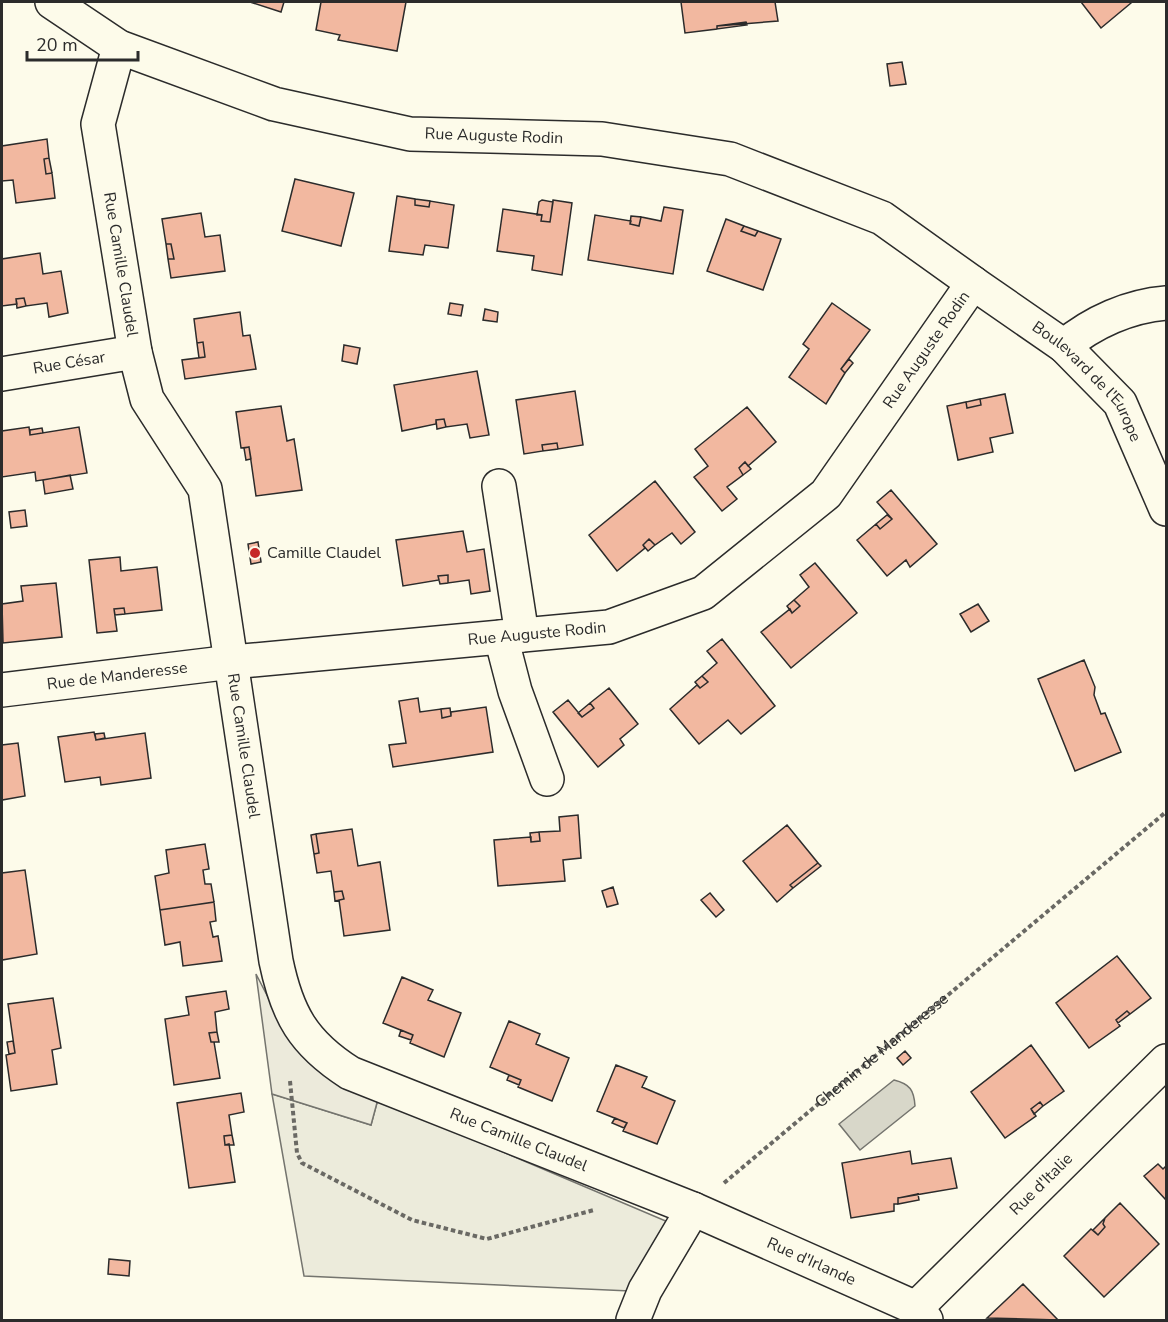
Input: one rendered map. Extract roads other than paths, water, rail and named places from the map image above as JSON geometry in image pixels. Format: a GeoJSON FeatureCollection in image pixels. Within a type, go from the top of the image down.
{"type":"FeatureCollection","features":[{"type":"Feature","properties":{"kind":"street","name":"Rue Auguste Rodin"},"geometry":{"type":"LineString","coordinates":[[52,2],[119,47],[274,104],[410,134],[602,140],[730,159],[882,218],[973,283],[826,494],[703,593],[609,627],[232,662]]}},
{"type":"Feature","properties":{"kind":"street","name":"Rue Camille Claudel"},"geometry":{"type":"LineString","coordinates":[[119,47],[98,124],[135,352],[147,399],[205,489],[276,961],[284,998],[299,1026],[325,1057],[350,1073],[693,1209]]}},
{"type":"Feature","properties":{"kind":"street","name":"Boulevard de l'Europe"},"geometry":{"type":"LineString","coordinates":[[973,283],[1064,346],[1120,403],[1167,509]]}},
{"type":"Feature","properties":{"kind":"street"},"geometry":{"type":"LineString","coordinates":[[1064,346],[1081,332],[1139,305],[1167,303]]}},
{"type":"Feature","properties":{"kind":"street","name":"Rue César"},"geometry":{"type":"LineString","coordinates":[[2,374],[135,352]]}},
{"type":"Feature","properties":{"kind":"street"},"geometry":{"type":"LineString","coordinates":[[499,486],[515,691],[547,779]]}},
{"type":"Feature","properties":{"kind":"street","name":"Rue de Manderesse"},"geometry":{"type":"LineString","coordinates":[[2,690],[232,662]]}},
{"type":"Feature","properties":{"kind":"street","name":"Rue d'Italie"},"geometry":{"type":"LineString","coordinates":[[921,1314],[1167,1061]]}},
{"type":"Feature","properties":{"kind":"street"},"geometry":{"type":"LineString","coordinates":[[633,1320],[645,1290],[693,1209]]}},
{"type":"Feature","properties":{"kind":"street","name":"Rue d'Irlande"},"geometry":{"type":"LineString","coordinates":[[693,1209],[921,1314]]}},
{"type":"Feature","properties":{"kind":"place","name":"Camille Claudel"},"geometry":{"type":"Point","coordinates":[255,553]}}]}
